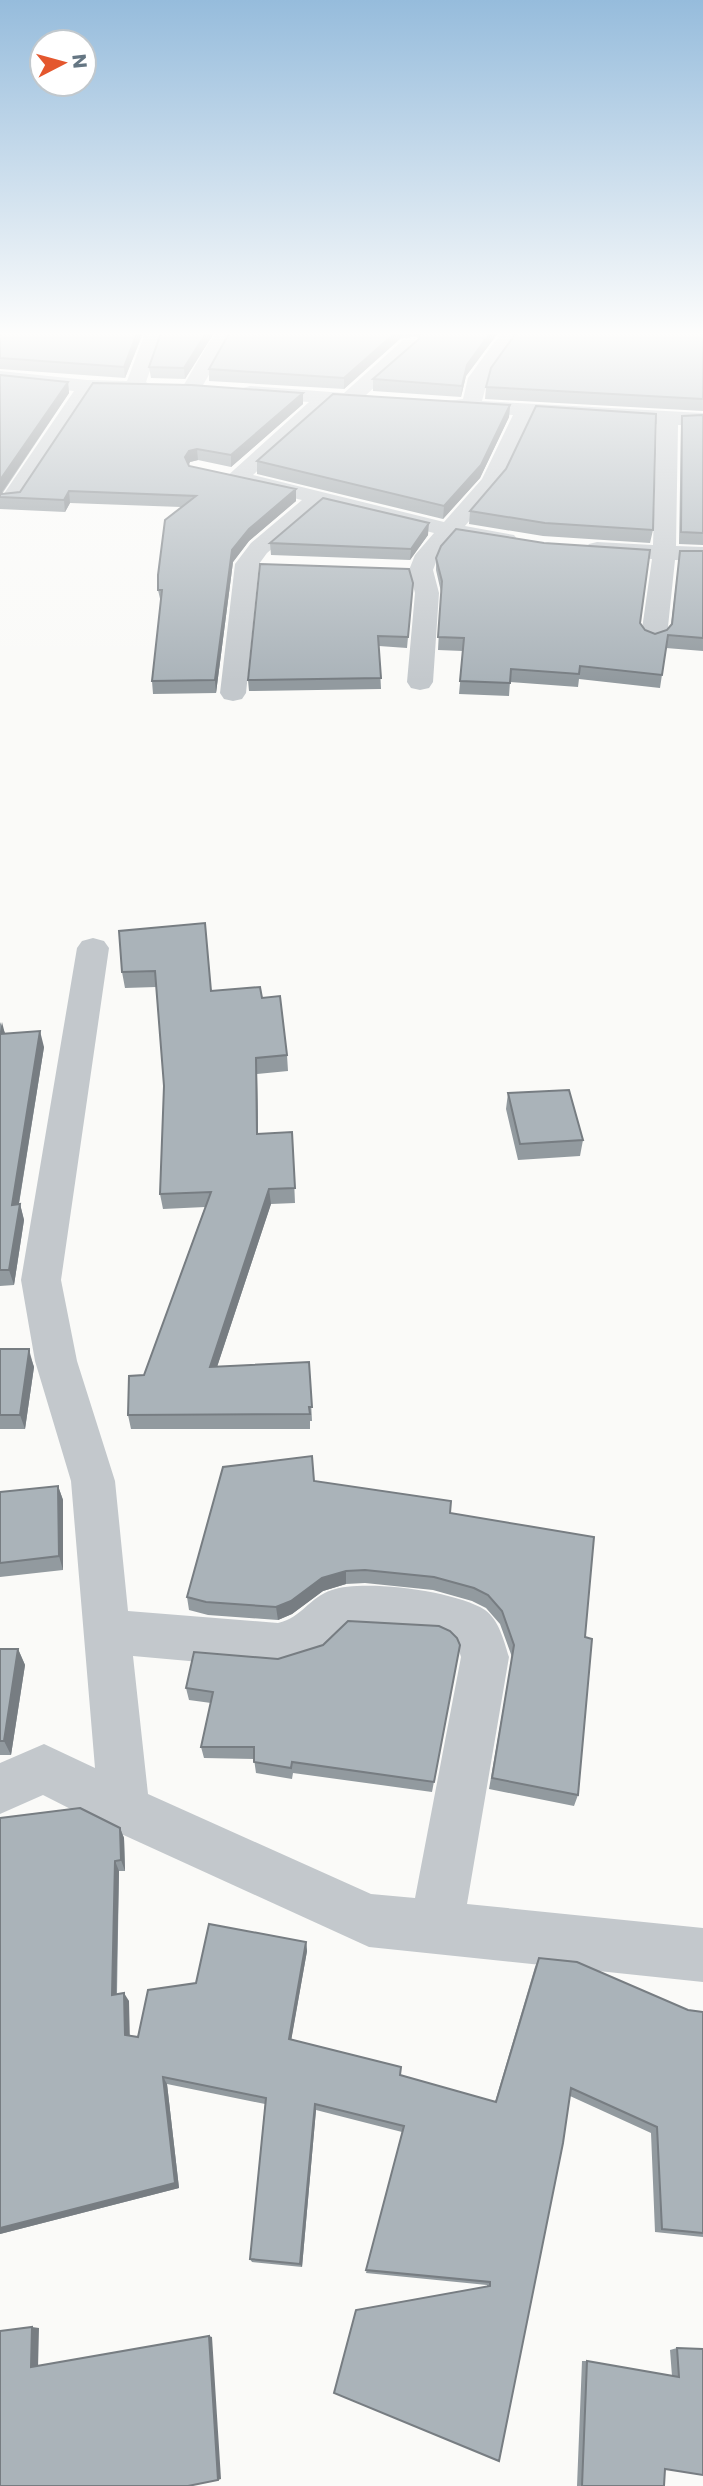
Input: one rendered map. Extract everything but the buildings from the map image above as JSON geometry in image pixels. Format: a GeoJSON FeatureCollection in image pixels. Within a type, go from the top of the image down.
{"type":"FeatureCollection","features":[{"type":"Feature","properties":{"kind":"street"},"geometry":{"type":"LineString","coordinates":[[12,498],[45,449]]}},
{"type":"Feature","properties":{"kind":"street"},"geometry":{"type":"LineString","coordinates":[[236,478],[269,449]]}},
{"type":"Feature","properties":{"kind":"street"},"geometry":{"type":"LineString","coordinates":[[420,682],[427,593],[409,569],[427,555],[492,481],[507,449]]}},
{"type":"Feature","properties":{"kind":"street"},"geometry":{"type":"LineString","coordinates":[[654,636],[664,554],[667,449]]}},
{"type":"Feature","properties":{"kind":"street"},"geometry":{"type":"LineString","coordinates":[[211,472],[448,530],[530,544]]}},
{"type":"Feature","properties":{"kind":"street"},"geometry":{"type":"LineString","coordinates":[[233,692],[247,564],[260,548],[319,498]]}},
{"type":"Feature","properties":{"kind":"street"},"geometry":{"type":"LineString","coordinates":[[577,547],[664,554],[703,554]]}},
{"type":"Feature","properties":{"kind":"street"},"geometry":{"type":"LineString","coordinates":[[247,564],[272,565]]}},
{"type":"Feature","properties":{"kind":"street"},"geometry":{"type":"LineString","coordinates":[[93,948],[41,1280],[56,1361],[93,1481],[124,1809]]}},
{"type":"Feature","properties":{"kind":"street"},"geometry":{"type":"LineString","coordinates":[[107,1631],[278,1646],[306,1639],[335,1611],[350,1608],[450,1616],[467,1624],[478,1636],[485,1657],[436,1929]]}},
{"type":"Feature","properties":{"kind":"street"},"geometry":{"type":"LineString","coordinates":[[0,1789],[44,1769],[124,1809],[369,1920],[703,1955]]}}]}
